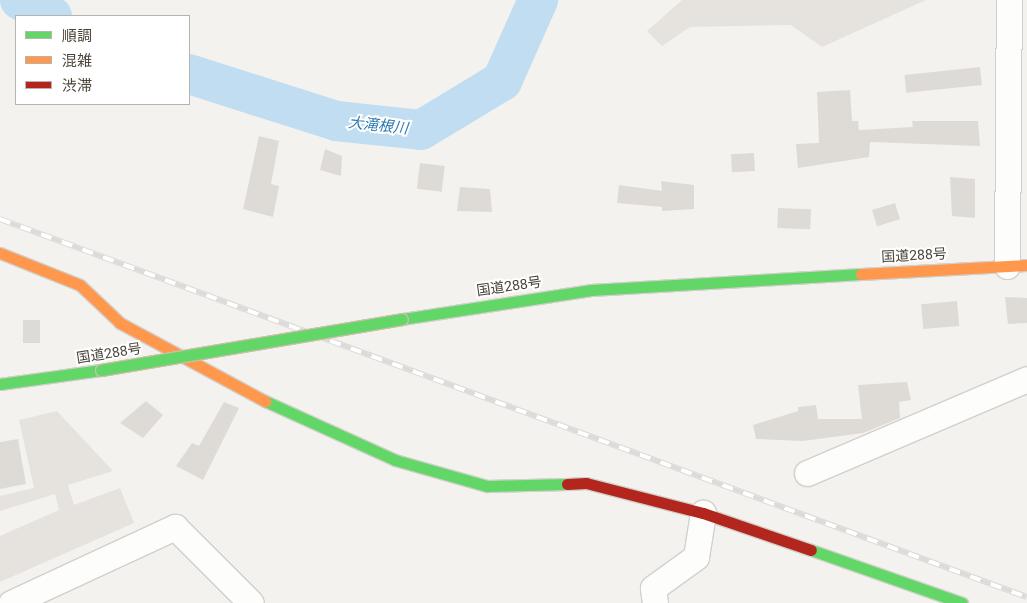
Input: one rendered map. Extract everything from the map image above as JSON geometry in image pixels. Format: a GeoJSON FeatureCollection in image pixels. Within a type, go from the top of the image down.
{"type":"FeatureCollection","features":[{"type":"Feature","properties":{"kind":"main road"},"geometry":{"type":"LineString","coordinates":[[0,253],[80,285],[120,323],[244,391],[394,460],[487,486],[586,483],[703,513],[931,598],[962,603]]}},
{"type":"Feature","properties":{"kind":"main road","name":"国道288号"},"geometry":{"type":"LineString","coordinates":[[0,384],[101,370],[402,319],[591,290],[1017,266]]}},
{"type":"Feature","properties":{"kind":"street"},"geometry":{"type":"LineString","coordinates":[[1009,0],[1017,266]]}},
{"type":"Feature","properties":{"kind":"street"},"geometry":{"type":"LineString","coordinates":[[807,474],[1027,379]]}},
{"type":"Feature","properties":{"kind":"street"},"geometry":{"type":"LineString","coordinates":[[655,603],[653,588],[696,557],[703,513]]}},
{"type":"Feature","properties":{"kind":"street"},"geometry":{"type":"LineString","coordinates":[[11,603],[48,596],[175,526],[251,603]]}},
{"type":"Feature","properties":{"kind":"shaded area"},"geometry":{"type":"Polygon","coordinates":[[[682,0],[926,0],[822,47],[791,25],[690,27],[662,46],[647,31],[682,0]]]}},
{"type":"Feature","properties":{"kind":"shaded area"},"geometry":{"type":"Polygon","coordinates":[[[57,411],[113,471],[68,485],[74,505],[120,488],[134,523],[0,582],[0,536],[59,510],[55,494],[0,511],[0,496],[34,488],[19,420],[57,411]]]}},
{"type":"Feature","properties":{"kind":"building"},"geometry":{"type":"Polygon","coordinates":[[[980,67],[982,85],[906,93],[904,75],[980,67]]]}},
{"type":"Feature","properties":{"kind":"building"},"geometry":{"type":"Polygon","coordinates":[[[850,90],[852,121],[858,121],[859,130],[913,127],[912,121],[978,121],[980,146],[870,142],[869,157],[798,168],[796,144],[819,143],[817,92],[850,90]]]}},
{"type":"Feature","properties":{"kind":"building"},"geometry":{"type":"Polygon","coordinates":[[[259,136],[279,141],[271,184],[279,186],[273,217],[243,209],[259,136]]]}},
{"type":"Feature","properties":{"kind":"building"},"geometry":{"type":"Polygon","coordinates":[[[325,149],[342,156],[341,176],[320,170],[325,149]]]}},
{"type":"Feature","properties":{"kind":"building"},"geometry":{"type":"Polygon","coordinates":[[[754,153],[755,171],[732,172],[731,154],[754,153]]]}},
{"type":"Feature","properties":{"kind":"building"},"geometry":{"type":"Polygon","coordinates":[[[420,163],[445,166],[442,192],[417,189],[420,163]]]}},
{"type":"Feature","properties":{"kind":"building"},"geometry":{"type":"Polygon","coordinates":[[[950,177],[975,179],[975,218],[952,216],[950,177]]]}},
{"type":"Feature","properties":{"kind":"building"},"geometry":{"type":"Polygon","coordinates":[[[661,181],[694,185],[694,209],[662,211],[662,207],[617,203],[619,185],[662,191],[661,181]]]}},
{"type":"Feature","properties":{"kind":"building"},"geometry":{"type":"Polygon","coordinates":[[[460,187],[490,189],[492,212],[457,211],[460,187]]]}},
{"type":"Feature","properties":{"kind":"building"},"geometry":{"type":"Polygon","coordinates":[[[895,203],[900,219],[877,226],[872,210],[895,203]]]}},
{"type":"Feature","properties":{"kind":"building"},"geometry":{"type":"Polygon","coordinates":[[[778,208],[811,209],[810,229],[777,228],[778,208]]]}},
{"type":"Feature","properties":{"kind":"building"},"geometry":{"type":"Polygon","coordinates":[[[1005,297],[1027,298],[1027,323],[1008,324],[1005,297]]]}},
{"type":"Feature","properties":{"kind":"building"},"geometry":{"type":"Polygon","coordinates":[[[957,301],[959,326],[923,329],[921,304],[957,301]]]}},
{"type":"Feature","properties":{"kind":"building"},"geometry":{"type":"Polygon","coordinates":[[[23,320],[40,320],[40,343],[23,343],[23,320]]]}},
{"type":"Feature","properties":{"kind":"building"},"geometry":{"type":"Polygon","coordinates":[[[907,382],[911,400],[899,402],[900,418],[863,433],[803,441],[756,439],[753,425],[798,411],[798,407],[816,405],[818,419],[862,419],[858,385],[907,382]]]}},
{"type":"Feature","properties":{"kind":"building"},"geometry":{"type":"Polygon","coordinates":[[[146,401],[163,415],[143,438],[120,423],[146,401]]]}},
{"type":"Feature","properties":{"kind":"building"},"geometry":{"type":"Polygon","coordinates":[[[224,402],[239,408],[203,480],[176,466],[192,443],[199,446],[224,402]]]}},
{"type":"Feature","properties":{"kind":"building"},"geometry":{"type":"Polygon","coordinates":[[[18,439],[26,484],[0,489],[0,442],[18,439]]]}},
{"type":"Feature","properties":{"kind":"waterway","name":"大滝根川"},"geometry":{"type":"LineString","coordinates":[[20,0],[50,15]]}},
{"type":"Feature","properties":{"kind":"waterway","name":"大滝根川"},"geometry":{"type":"LineString","coordinates":[[190,74],[336,121],[421,130],[502,81],[538,0]]}},
{"type":"Feature","properties":{"kind":"railway"},"geometry":{"type":"LineString","coordinates":[[0,219],[1027,597]]}},
{"type":"Feature","properties":{"kind":"traffic: fast"},"geometry":{"type":"LineString","coordinates":[[402,319],[591,290],[861,274]]}},
{"type":"Feature","properties":{"kind":"traffic: fast"},"geometry":{"type":"LineString","coordinates":[[101,370],[402,319]]}},
{"type":"Feature","properties":{"kind":"traffic: fast"},"geometry":{"type":"LineString","coordinates":[[0,384],[101,370]]}},
{"type":"Feature","properties":{"kind":"traffic: fast"},"geometry":{"type":"LineString","coordinates":[[265,401],[395,460],[487,486],[567,484]]}},
{"type":"Feature","properties":{"kind":"traffic: fast"},"geometry":{"type":"LineString","coordinates":[[811,550],[962,603]]}},
{"type":"Feature","properties":{"kind":"traffic: slow"},"geometry":{"type":"LineString","coordinates":[[0,253],[80,285],[120,323],[265,401]]}},
{"type":"Feature","properties":{"kind":"traffic: slow"},"geometry":{"type":"LineString","coordinates":[[861,274],[1027,265]]}},
{"type":"Feature","properties":{"kind":"traffic: jam"},"geometry":{"type":"LineString","coordinates":[[567,484],[586,483],[703,513],[811,550]]}}]}
